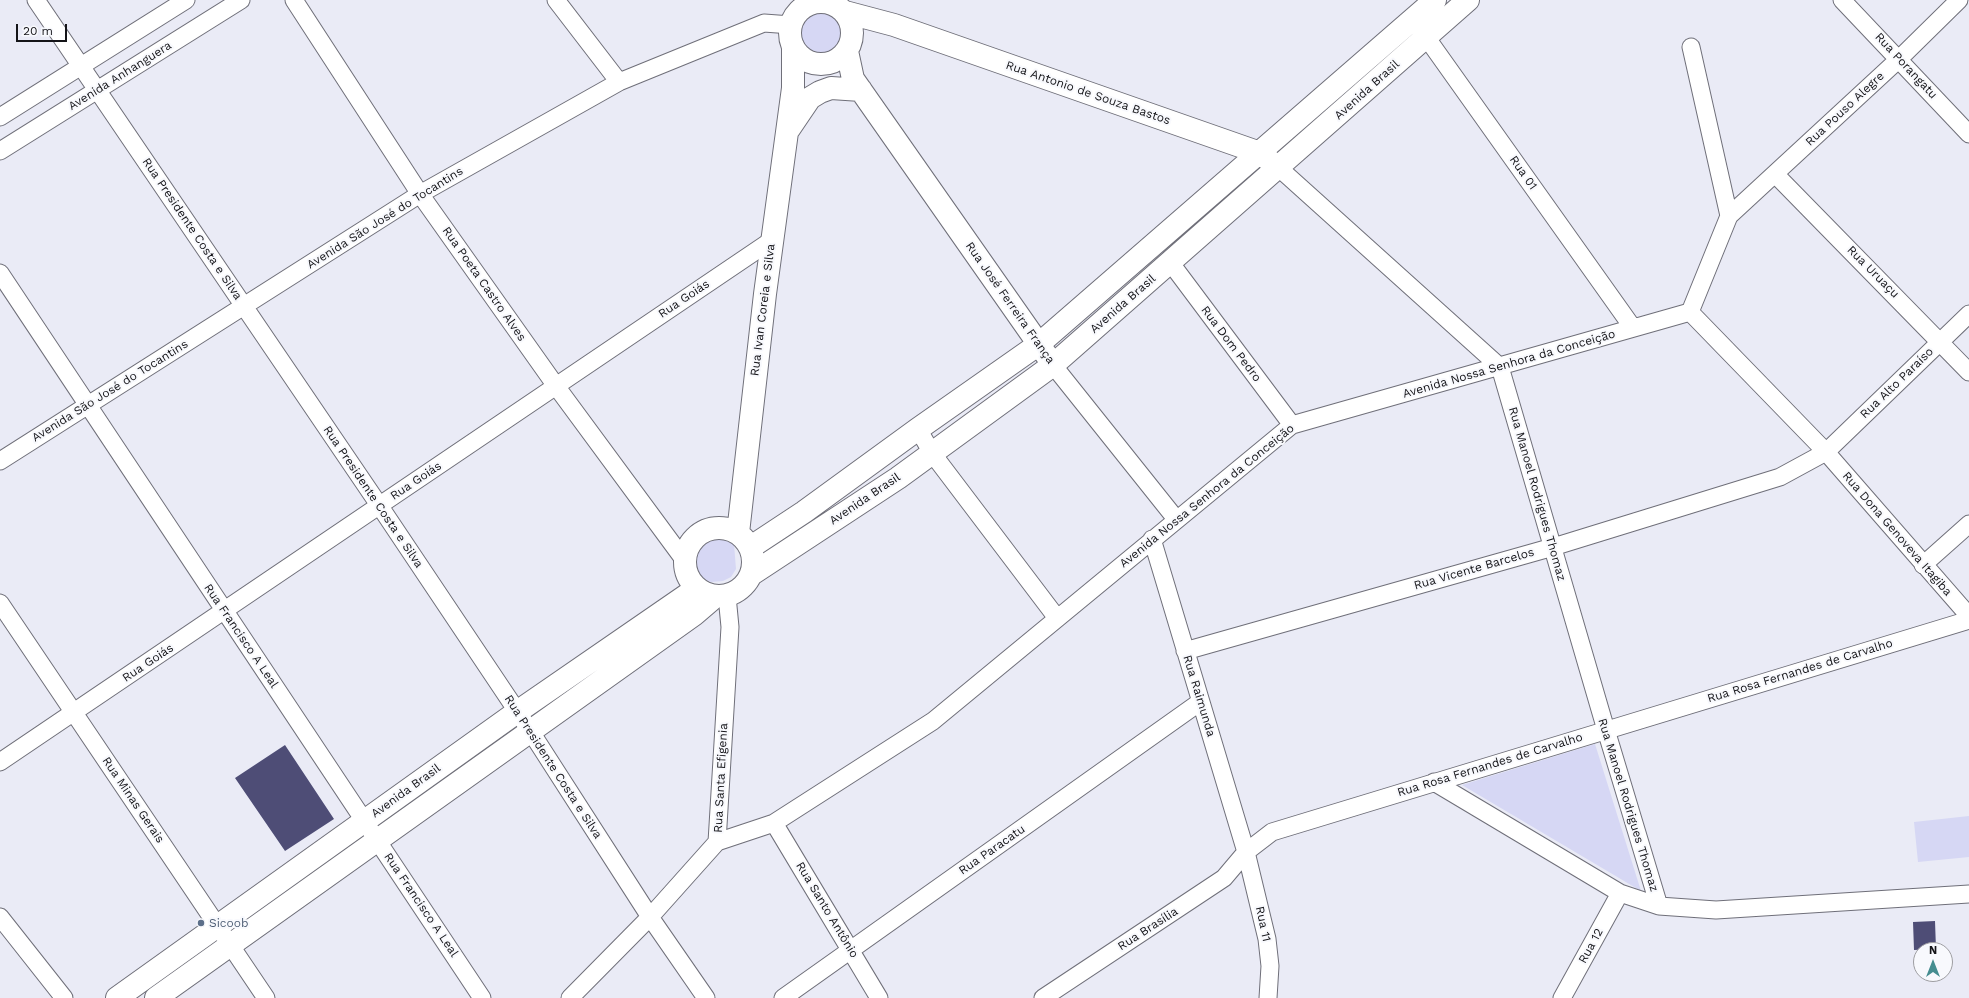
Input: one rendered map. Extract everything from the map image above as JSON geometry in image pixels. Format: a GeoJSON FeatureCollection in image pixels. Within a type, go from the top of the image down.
{"type":"FeatureCollection","features":[{"type":"Feature","properties":{"kind":"street","name":"Rua Presidente Costa e Silva"},"geometry":{"type":"LineString","coordinates":[[36,0],[379,505],[531,732],[650,917],[706,998]]}},
{"type":"Feature","properties":{"kind":"street"},"geometry":{"type":"LineString","coordinates":[[0,117],[186,0]]}},
{"type":"Feature","properties":{"kind":"street","name":"Avenida Anhanguera"},"geometry":{"type":"LineString","coordinates":[[0,151],[241,0]]}},
{"type":"Feature","properties":{"kind":"street","name":"Rua Poeta Castro Alves"},"geometry":{"type":"LineString","coordinates":[[294,0],[420,194],[556,386],[685,561]]}},
{"type":"Feature","properties":{"kind":"street"},"geometry":{"type":"LineString","coordinates":[[556,0],[619,82]]}},
{"type":"Feature","properties":{"kind":"street","name":"Avenida Brasil"},"geometry":{"type":"LineString","coordinates":[[744,540],[804,512],[918,429],[1039,344],[1435,0]]}},
{"type":"Feature","properties":{"kind":"street","name":"Avenida Brasil"},"geometry":{"type":"LineString","coordinates":[[752,574],[898,478],[1053,365],[1279,168],[1468,0]]}},
{"type":"Feature","properties":{"kind":"street","name":"Rua Porangatu"},"geometry":{"type":"LineString","coordinates":[[1842,0],[1969,134]]}},
{"type":"Feature","properties":{"kind":"street","name":"Rua Pouso Alegre"},"geometry":{"type":"LineString","coordinates":[[1729,216],[1899,59],[1959,0]]}},
{"type":"Feature","properties":{"kind":"street"},"geometry":{"type":"LineString","coordinates":[[823,64],[807,61],[799,55],[793,46],[790,36],[808,5],[835,4],[845,12],[850,21],[853,32],[849,47]]}},
{"type":"Feature","properties":{"kind":"street","name":"Avenida São José do Tocantins"},"geometry":{"type":"LineString","coordinates":[[0,461],[420,194],[619,82],[808,5]]}},
{"type":"Feature","properties":{"kind":"street","name":"Rua Antonio de Souza Bastos"},"geometry":{"type":"LineString","coordinates":[[845,12],[894,25],[1260,153],[1279,168]]}},
{"type":"Feature","properties":{"kind":"street","name":"Rua 01"},"geometry":{"type":"LineString","coordinates":[[1413,19],[1427,36],[1633,328]]}},
{"type":"Feature","properties":{"kind":"street"},"geometry":{"type":"LineString","coordinates":[[793,88],[823,64],[839,59],[849,47],[894,25]]}},
{"type":"Feature","properties":{"kind":"street","name":"Rua Ivan Coreia e Silva"},"geometry":{"type":"LineString","coordinates":[[744,540],[772,240],[793,88],[793,46]]}},
{"type":"Feature","properties":{"kind":"street","name":"Rua José Ferreira França"},"geometry":{"type":"LineString","coordinates":[[849,47],[857,85]]}},
{"type":"Feature","properties":{"kind":"street"},"geometry":{"type":"LineString","coordinates":[[1690,312],[1729,216],[1691,47]]}},
{"type":"Feature","properties":{"kind":"street","name":"Rua José Ferreira França"},"geometry":{"type":"LineString","coordinates":[[823,64],[857,85],[1053,365],[1176,519]]}},
{"type":"Feature","properties":{"kind":"street"},"geometry":{"type":"LineString","coordinates":[[786,133],[810,98],[831,88],[857,85]]}},
{"type":"Feature","properties":{"kind":"street"},"geometry":{"type":"LineString","coordinates":[[1279,168],[1500,367]]}},
{"type":"Feature","properties":{"kind":"street","name":"Rua Uruaçu"},"geometry":{"type":"LineString","coordinates":[[1775,174],[1941,341],[1969,372]]}},
{"type":"Feature","properties":{"kind":"street","name":"Rua Goiás"},"geometry":{"type":"LineString","coordinates":[[0,762],[772,240]]}},
{"type":"Feature","properties":{"kind":"street","name":"Rua Dom Pedro"},"geometry":{"type":"LineString","coordinates":[[1170,262],[1292,425]]}},
{"type":"Feature","properties":{"kind":"street","name":"Rua Francisco A Leal"},"geometry":{"type":"LineString","coordinates":[[0,273],[482,998]]}},
{"type":"Feature","properties":{"kind":"street","name":"Avenida Nossa Senhora da Conceição"},"geometry":{"type":"LineString","coordinates":[[718,842],[774,823],[933,721],[1176,519],[1292,425],[1690,312]]}},
{"type":"Feature","properties":{"kind":"street","name":"Rua Dona Genoveva Itagiba"},"geometry":{"type":"LineString","coordinates":[[1690,312],[1826,452],[1969,616]]}},
{"type":"Feature","properties":{"kind":"street","name":"Rua Alto Paraíso"},"geometry":{"type":"LineString","coordinates":[[1826,452],[1969,314]]}},
{"type":"Feature","properties":{"kind":"street","name":"Rua Manoel Rodrigues Thomaz"},"geometry":{"type":"LineString","coordinates":[[1500,367],[1659,906]]}},
{"type":"Feature","properties":{"kind":"street"},"geometry":{"type":"LineString","coordinates":[[918,429],[932,453],[1057,618]]}},
{"type":"Feature","properties":{"kind":"street","name":"Rua Vicente Barcelos"},"geometry":{"type":"LineString","coordinates":[[1185,651],[1553,547],[1780,476],[1826,452]]}},
{"type":"Feature","properties":{"kind":"street"},"geometry":{"type":"LineString","coordinates":[[1923,565],[1969,524]]}},
{"type":"Feature","properties":{"kind":"street"},"geometry":{"type":"LineString","coordinates":[[715,528],[727,528],[744,540],[754,560],[752,574],[746,584],[737,592],[713,593],[688,576],[685,561],[687,549],[694,539],[703,532],[715,528]]}},
{"type":"Feature","properties":{"kind":"street","name":"Rua Raimunda"},"geometry":{"type":"LineString","coordinates":[[1152,539],[1246,852]]}},
{"type":"Feature","properties":{"kind":"street","name":"Avenida Brasil"},"geometry":{"type":"LineString","coordinates":[[117,998],[517,712],[713,593]]}},
{"type":"Feature","properties":{"kind":"street","name":"Avenida Brasil"},"geometry":{"type":"LineString","coordinates":[[156,998],[695,614],[713,593]]}},
{"type":"Feature","properties":{"kind":"street","name":"Rua Santa Efigenia"},"geometry":{"type":"LineString","coordinates":[[570,998],[650,917],[718,842],[730,627],[713,593]]}},
{"type":"Feature","properties":{"kind":"street","name":"Rua Minas Gerais"},"geometry":{"type":"LineString","coordinates":[[0,603],[266,998]]}},
{"type":"Feature","properties":{"kind":"street","name":"Rua Rosa Fernandes de Carvalho"},"geometry":{"type":"LineString","coordinates":[[1246,852],[1272,832],[1969,620]]}},
{"type":"Feature","properties":{"kind":"street","name":"Rua Paracatu"},"geometry":{"type":"LineString","coordinates":[[783,998],[1200,702]]}},
{"type":"Feature","properties":{"kind":"street"},"geometry":{"type":"LineString","coordinates":[[1434,782],[1620,893],[1659,906],[1716,910],[1969,894]]}},
{"type":"Feature","properties":{"kind":"street","name":"Rua Santo Antônio"},"geometry":{"type":"LineString","coordinates":[[774,823],[879,998]]}},
{"type":"Feature","properties":{"kind":"street","name":"Rua Brasília"},"geometry":{"type":"LineString","coordinates":[[1043,998],[1224,878],[1246,852]]}},
{"type":"Feature","properties":{"kind":"street","name":"Rua 11"},"geometry":{"type":"LineString","coordinates":[[1246,852],[1267,939],[1270,966],[1268,998]]}},
{"type":"Feature","properties":{"kind":"street","name":"Rua 12"},"geometry":{"type":"LineString","coordinates":[[1562,998],[1620,893]]}},
{"type":"Feature","properties":{"kind":"street"},"geometry":{"type":"LineString","coordinates":[[0,917],[64,998]]}},
{"type":"Feature","properties":{"kind":"shaded area"},"geometry":{"type":"Polygon","coordinates":[[[825,13],[832,16],[838,22],[841,33],[840,41],[832,50],[825,53],[817,53],[810,50],[802,41],[801,29],[804,22],[813,14],[825,13]]]}},
{"type":"Feature","properties":{"kind":"shaded area"},"geometry":{"type":"Polygon","coordinates":[[[719,531],[724,531],[734,544],[736,569],[731,577],[723,581],[711,582],[700,578],[692,566],[690,559],[694,548],[719,531]]]}},
{"type":"Feature","properties":{"kind":"shaded area"},"geometry":{"type":"Polygon","coordinates":[[[1595,744],[1641,891],[1462,785],[1595,744]]]}},
{"type":"Feature","properties":{"kind":"shaded area"},"geometry":{"type":"Polygon","coordinates":[[[1969,816],[1969,857],[1918,862],[1914,822],[1969,816]]]}},
{"type":"Feature","properties":{"kind":"building"},"geometry":{"type":"Polygon","coordinates":[[[285,745],[334,819],[285,851],[235,778],[285,745]]]}},
{"type":"Feature","properties":{"kind":"building"},"geometry":{"type":"Polygon","coordinates":[[[1935,921],[1936,942],[1914,942],[1913,922],[1935,921]]]}},
{"type":"Feature","properties":{"kind":"place","name":"Sicoob"},"geometry":{"type":"Point","coordinates":[201,923]}}]}
